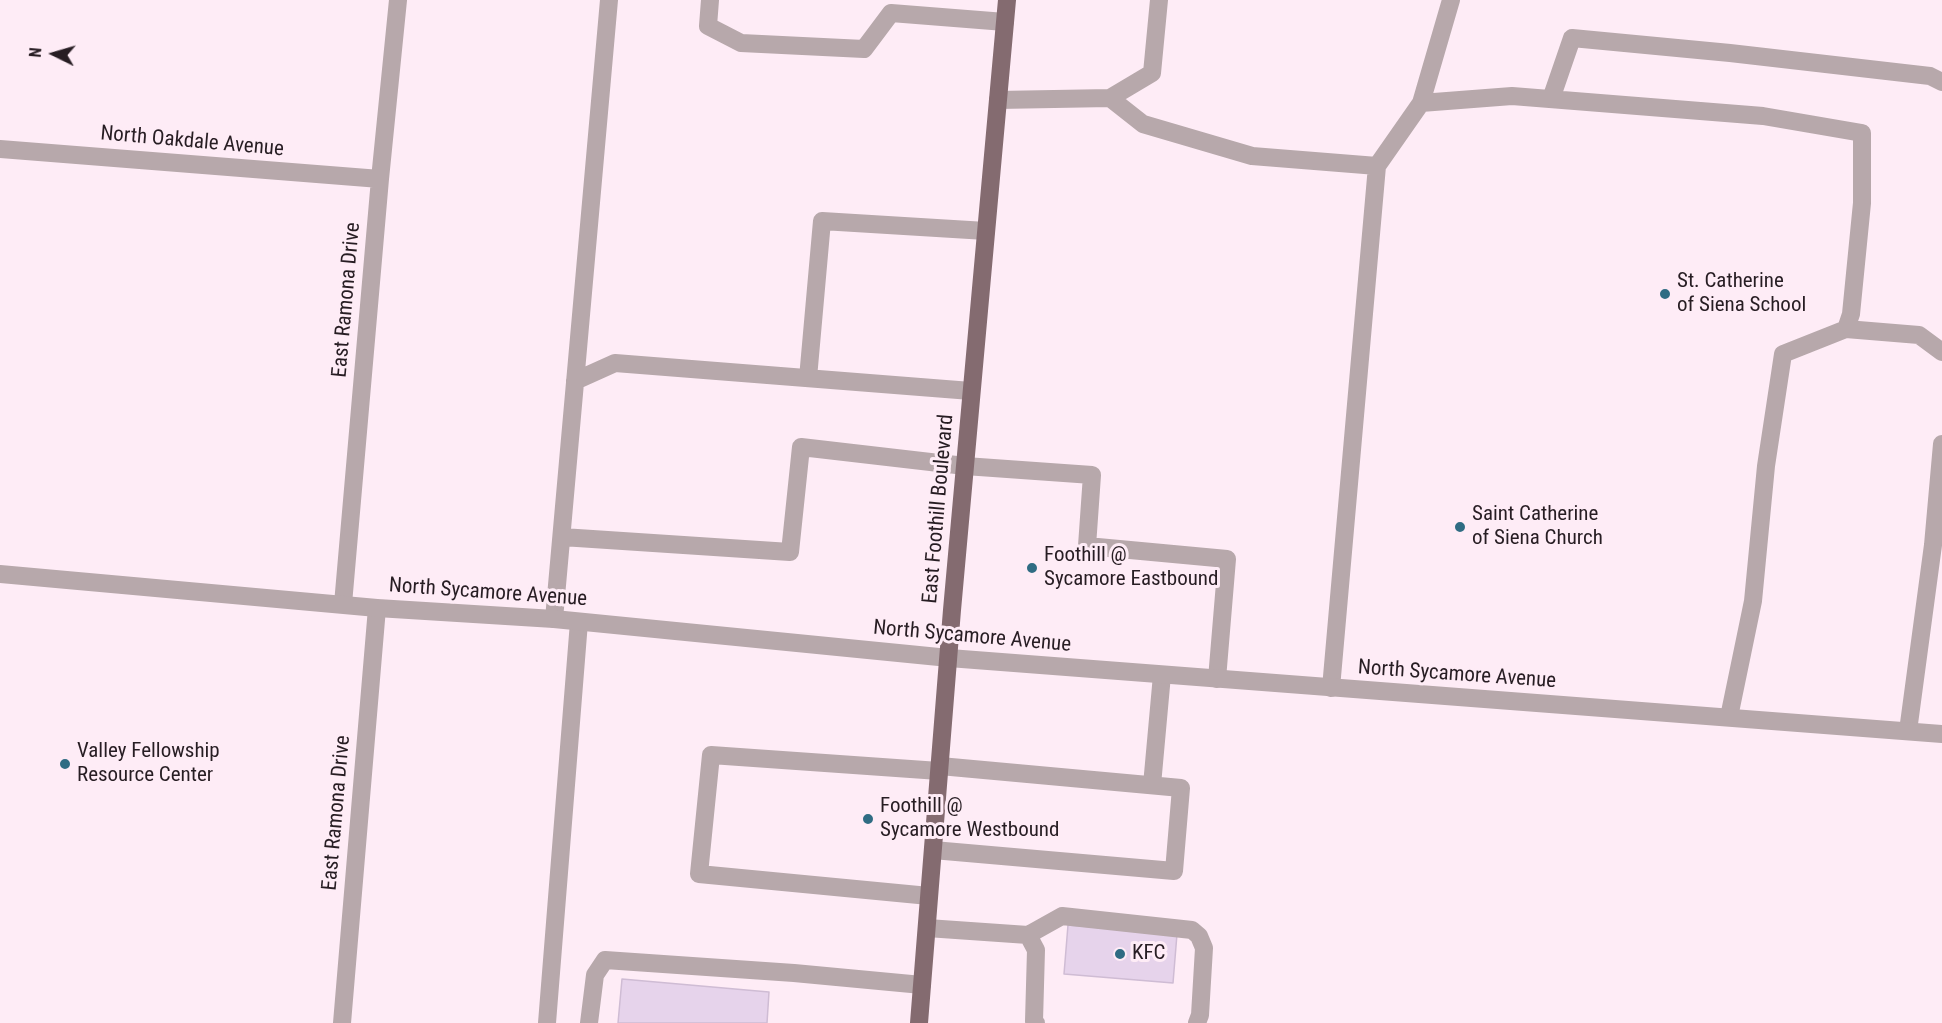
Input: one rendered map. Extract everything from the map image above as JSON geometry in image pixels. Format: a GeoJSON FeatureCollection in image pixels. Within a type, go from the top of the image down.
{"type":"FeatureCollection","features":[{"type":"Feature","properties":{"kind":"main road","name":"East Foothill Boulevard"},"geometry":{"type":"LineString","coordinates":[[919,1023],[971,391],[1007,0]]}},
{"type":"Feature","properties":{"kind":"street","name":"East Ramona Drive"},"geometry":{"type":"LineString","coordinates":[[343,604],[398,0]]}},
{"type":"Feature","properties":{"kind":"street"},"geometry":{"type":"LineString","coordinates":[[555,619],[609,0]]}},
{"type":"Feature","properties":{"kind":"street"},"geometry":{"type":"LineString","coordinates":[[710,0],[708,26],[741,43],[864,49],[891,13],[1005,22]]}},
{"type":"Feature","properties":{"kind":"street"},"geometry":{"type":"LineString","coordinates":[[998,99],[1110,99],[1152,74],[1159,0]]}},
{"type":"Feature","properties":{"kind":"street"},"geometry":{"type":"LineString","coordinates":[[1330,688],[1377,166],[1421,103],[1451,0]]}},
{"type":"Feature","properties":{"kind":"street"},"geometry":{"type":"LineString","coordinates":[[1551,99],[1572,38],[1883,70],[1930,76],[1942,81]]}},
{"type":"Feature","properties":{"kind":"street"},"geometry":{"type":"LineString","coordinates":[[1421,103],[1512,96],[1763,116],[1862,133],[1862,204],[1851,314],[1846,329]]}},
{"type":"Feature","properties":{"kind":"street"},"geometry":{"type":"LineString","coordinates":[[1110,99],[1143,124],[1252,156],[1377,166]]}},
{"type":"Feature","properties":{"kind":"street","name":"North Oakdale Avenue"},"geometry":{"type":"LineString","coordinates":[[0,149],[380,179]]}},
{"type":"Feature","properties":{"kind":"street"},"geometry":{"type":"LineString","coordinates":[[808,378],[822,221],[986,231]]}},
{"type":"Feature","properties":{"kind":"street"},"geometry":{"type":"LineString","coordinates":[[1729,717],[1753,602],[1766,466],[1783,354],[1846,329],[1919,335],[1942,352]]}},
{"type":"Feature","properties":{"kind":"street"},"geometry":{"type":"LineString","coordinates":[[575,381],[615,363],[971,391]]}},
{"type":"Feature","properties":{"kind":"street"},"geometry":{"type":"LineString","coordinates":[[1908,731],[1933,545],[1942,444]]}},
{"type":"Feature","properties":{"kind":"street"},"geometry":{"type":"LineString","coordinates":[[562,537],[790,552],[801,447],[965,466],[1092,475],[1087,546],[1227,559],[1217,679]]}},
{"type":"Feature","properties":{"kind":"street","name":"North Sycamore Avenue"},"geometry":{"type":"LineString","coordinates":[[0,574],[377,608],[555,619],[949,658],[1942,734]]}},
{"type":"Feature","properties":{"kind":"street","name":"East Ramona Drive"},"geometry":{"type":"LineString","coordinates":[[342,1023],[377,608]]}},
{"type":"Feature","properties":{"kind":"street"},"geometry":{"type":"LineString","coordinates":[[547,1023],[579,622]]}},
{"type":"Feature","properties":{"kind":"street"},"geometry":{"type":"LineString","coordinates":[[1152,785],[1162,675]]}},
{"type":"Feature","properties":{"kind":"street"},"geometry":{"type":"LineString","coordinates":[[929,896],[699,874],[711,755],[940,769],[1181,788],[1174,871],[933,850]]}},
{"type":"Feature","properties":{"kind":"street"},"geometry":{"type":"LineString","coordinates":[[927,928],[1028,935],[1062,916],[1192,930],[1199,936],[1204,948],[1200,1015],[1197,1023]]}},
{"type":"Feature","properties":{"kind":"street"},"geometry":{"type":"LineString","coordinates":[[1028,935],[1036,950],[1034,1021],[1036,1023]]}},
{"type":"Feature","properties":{"kind":"street"},"geometry":{"type":"LineString","coordinates":[[589,1023],[595,975],[605,960],[794,973],[922,985]]}},
{"type":"Feature","properties":{"kind":"building","name":"KFC"},"geometry":{"type":"Polygon","coordinates":[[[1068,925],[1177,934],[1173,983],[1064,974],[1068,925]]]}},
{"type":"Feature","properties":{"kind":"building"},"geometry":{"type":"Polygon","coordinates":[[[622,979],[769,992],[767,1023],[618,1023],[622,979]]]}},
{"type":"Feature","properties":{"kind":"place","name":"St. Catherine of Siena School"},"geometry":{"type":"Point","coordinates":[1665,294]}},
{"type":"Feature","properties":{"kind":"place","name":"Saint Catherine of Siena Church"},"geometry":{"type":"Point","coordinates":[1460,527]}},
{"type":"Feature","properties":{"kind":"place","name":"Foothill @ Sycamore Eastbound"},"geometry":{"type":"Point","coordinates":[1032,568]}},
{"type":"Feature","properties":{"kind":"place","name":"Valley Fellowship Resource Center"},"geometry":{"type":"Point","coordinates":[65,764]}},
{"type":"Feature","properties":{"kind":"place","name":"Foothill @ Sycamore Westbound"},"geometry":{"type":"Point","coordinates":[868,819]}},
{"type":"Feature","properties":{"kind":"place","name":"KFC"},"geometry":{"type":"Point","coordinates":[1120,954]}}]}
